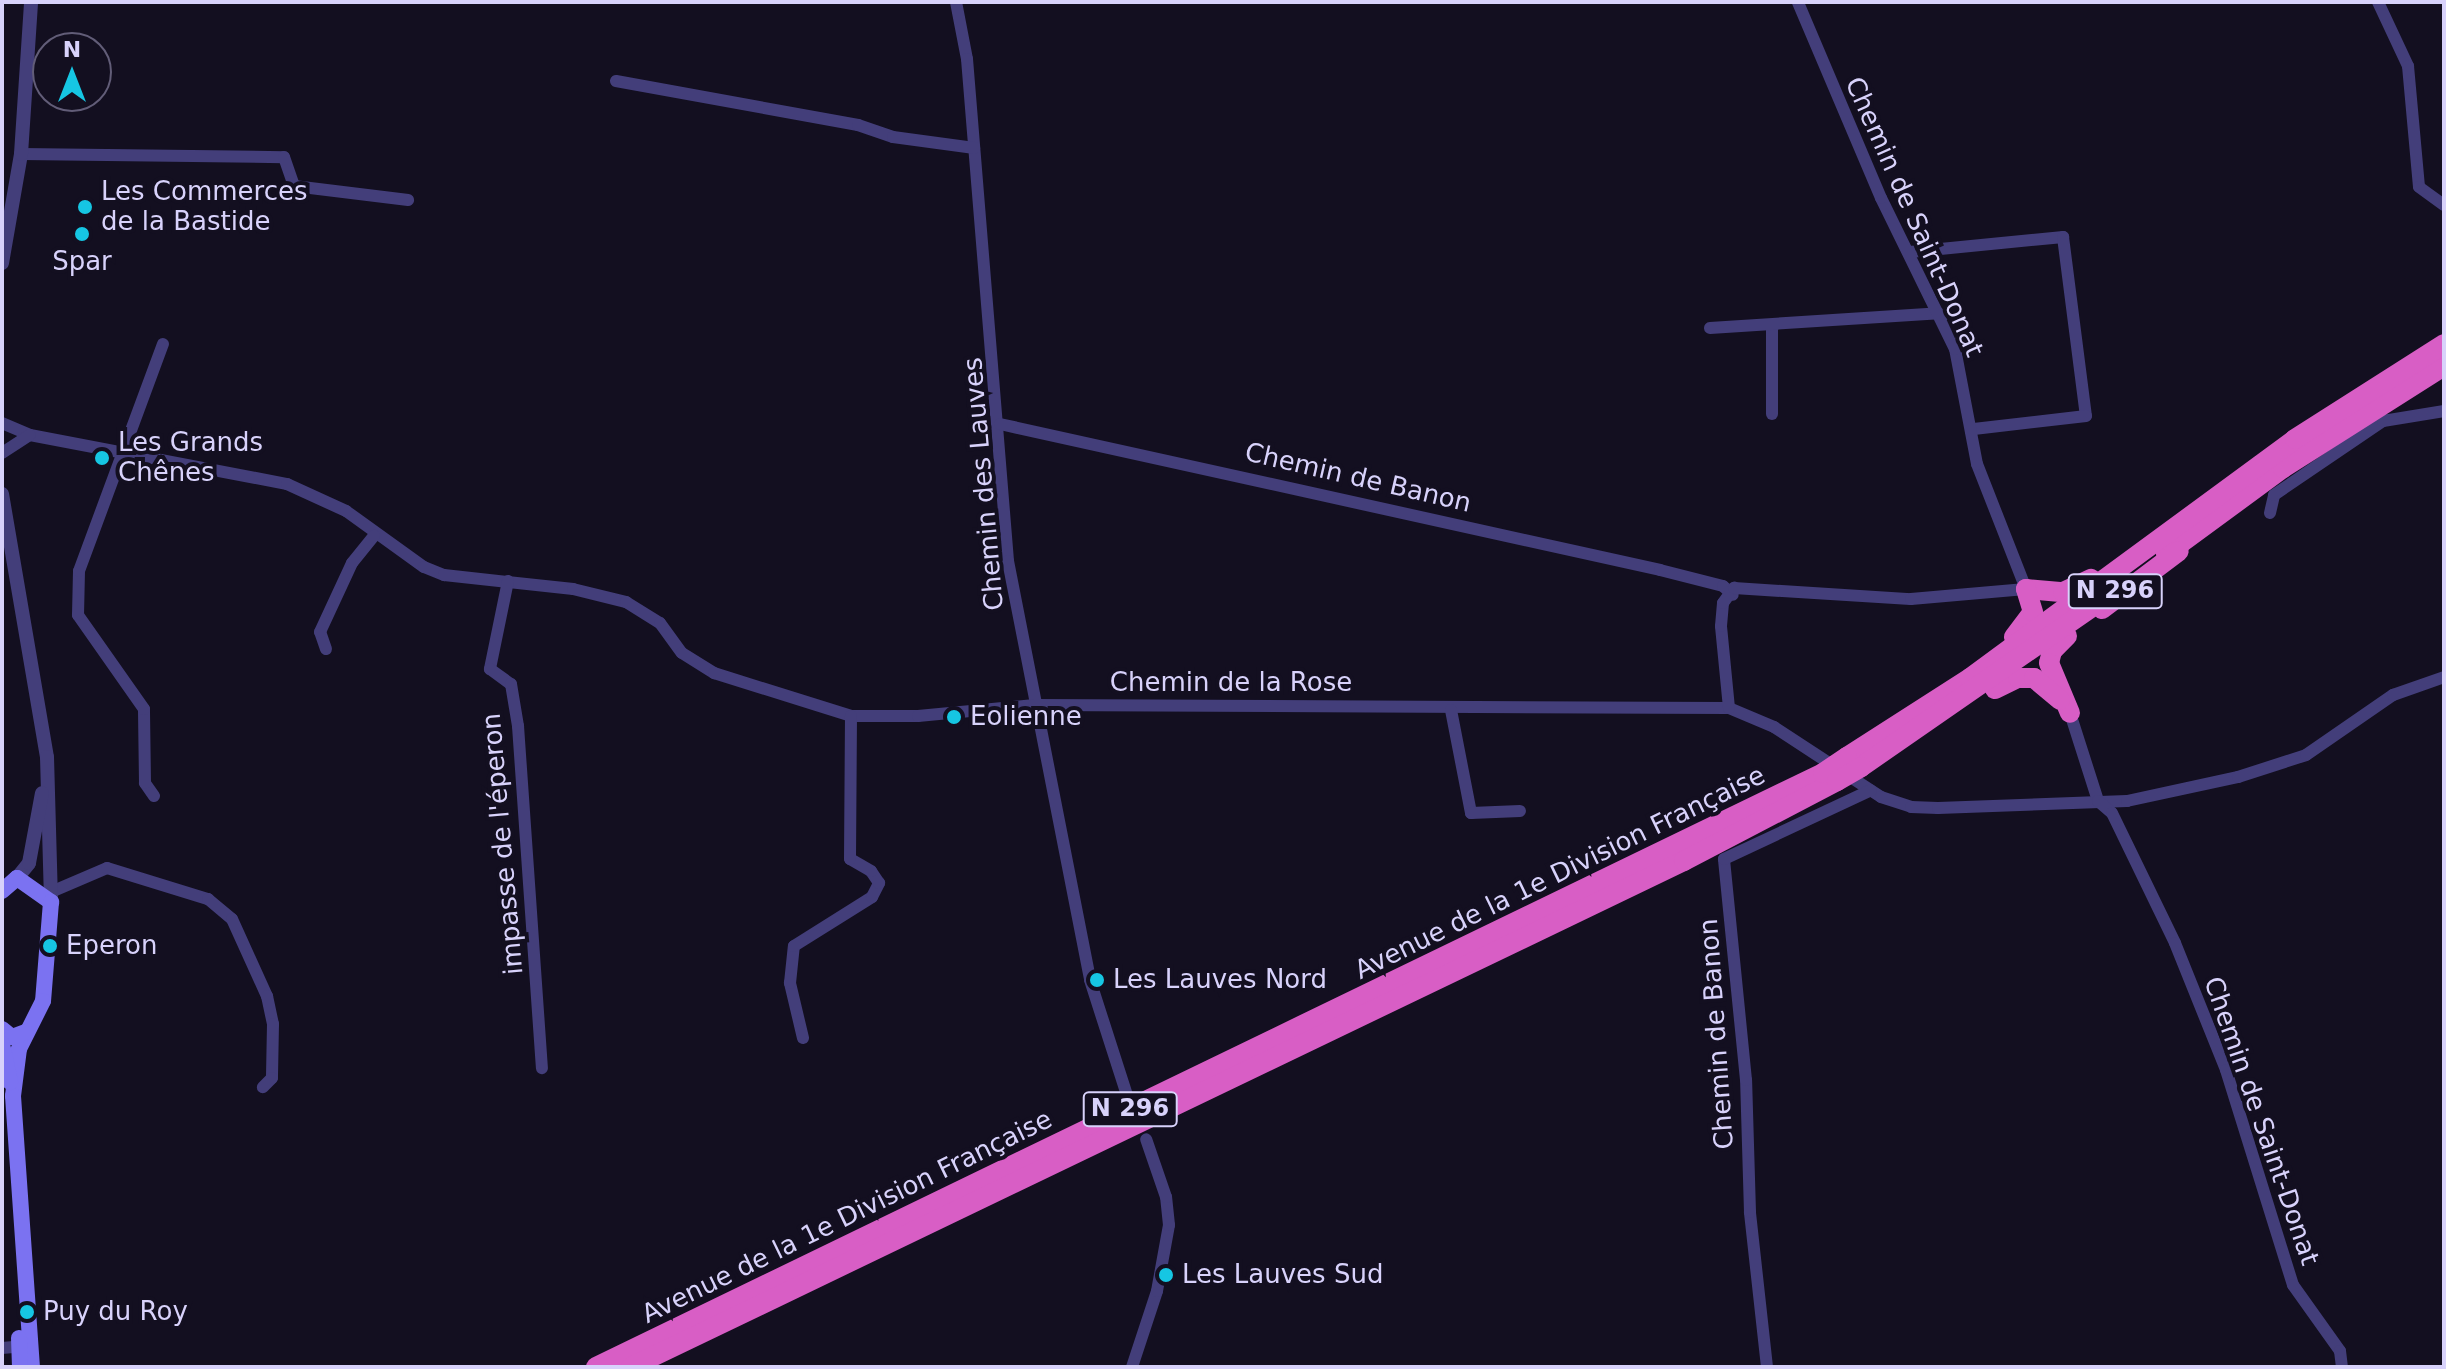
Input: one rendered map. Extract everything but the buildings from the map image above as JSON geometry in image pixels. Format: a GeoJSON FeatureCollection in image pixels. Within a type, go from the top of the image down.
{"type":"FeatureCollection","features":[{"type":"Feature","properties":{"kind":"highway","name":"Avenue de la 1e Division Française"},"geometry":{"type":"LineString","coordinates":[[631,1367],[1696,855],[1851,760],[1970,678],[2225,490],[2444,344]]}},
{"type":"Feature","properties":{"kind":"highway","name":"Avenue de la 1e Division Française"},"geometry":{"type":"LineString","coordinates":[[1851,760],[1896,745],[2264,482],[2444,366]]}},
{"type":"Feature","properties":{"kind":"highway"},"geometry":{"type":"LineString","coordinates":[[2070,713],[2049,663],[2058,643],[2264,482]]}},
{"type":"Feature","properties":{"kind":"highway"},"geometry":{"type":"LineString","coordinates":[[1851,760],[2025,628],[2033,612],[2026,589],[2051,593],[2074,588],[2225,490]]}},
{"type":"Feature","properties":{"kind":"highway"},"geometry":{"type":"LineString","coordinates":[[1896,745],[2018,678],[2049,686],[2070,713]]}},
{"type":"Feature","properties":{"kind":"highway","name":"Avenue de la 1e Division Française"},"geometry":{"type":"LineString","coordinates":[[596,1367],[1826,775]]}},
{"type":"Feature","properties":{"kind":"main road"},"geometry":{"type":"LineString","coordinates":[[2,1029],[12,1037],[27,1031],[35,1022],[47,975],[51,897],[8,883]]}},
{"type":"Feature","properties":{"kind":"main road"},"geometry":{"type":"LineString","coordinates":[[13,1096],[27,1031]]}},
{"type":"Feature","properties":{"kind":"main road"},"geometry":{"type":"LineString","coordinates":[[2,1044],[13,1096],[25,1343],[29,1367]]}},
{"type":"Feature","properties":{"kind":"main road"},"geometry":{"type":"LineString","coordinates":[[20,1367],[25,1343]]}},
{"type":"Feature","properties":{"kind":"street"},"geometry":{"type":"LineString","coordinates":[[2,263],[21,154],[31,2]]}},
{"type":"Feature","properties":{"kind":"street","name":"Chemin des Lauves"},"geometry":{"type":"LineString","coordinates":[[956,2],[967,59],[1000,424],[1008,561],[1090,980],[1127,1095]]}},
{"type":"Feature","properties":{"kind":"street","name":"Chemin de Saint-Donat"},"geometry":{"type":"LineString","coordinates":[[1798,2],[1838,102],[1955,349],[1974,429],[1977,464],[2026,589]]}},
{"type":"Feature","properties":{"kind":"street"},"geometry":{"type":"LineString","coordinates":[[2378,2],[2408,66],[2419,187],[2444,205]]}},
{"type":"Feature","properties":{"kind":"street"},"geometry":{"type":"LineString","coordinates":[[616,81],[858,125],[893,137],[974,148]]}},
{"type":"Feature","properties":{"kind":"street"},"geometry":{"type":"LineString","coordinates":[[21,154],[284,157],[294,186],[408,200]]}},
{"type":"Feature","properties":{"kind":"street"},"geometry":{"type":"LineString","coordinates":[[1910,252],[2063,237],[2086,416],[1974,429]]}},
{"type":"Feature","properties":{"kind":"street"},"geometry":{"type":"LineString","coordinates":[[1710,328],[1939,313]]}},
{"type":"Feature","properties":{"kind":"street"},"geometry":{"type":"LineString","coordinates":[[1772,325],[1772,414]]}},
{"type":"Feature","properties":{"kind":"street"},"geometry":{"type":"LineString","coordinates":[[154,796],[145,783],[144,709],[78,615],[79,571],[163,344]]}},
{"type":"Feature","properties":{"kind":"street"},"geometry":{"type":"LineString","coordinates":[[2270,513],[2274,495],[2383,421],[2444,411]]}},
{"type":"Feature","properties":{"kind":"street","name":"Chemin de la Rose"},"geometry":{"type":"LineString","coordinates":[[2,423],[30,435],[234,470],[287,484],[346,511],[404,558],[444,575],[508,581],[626,602],[660,623],[682,653],[714,673],[851,716],[918,716],[1034,705],[1451,710],[1729,708],[1774,727],[1871,790],[1911,807],[2127,801],[2238,777],[2306,755],[2393,695],[2444,677]]}},
{"type":"Feature","properties":{"kind":"street","name":"Chemin de Banon"},"geometry":{"type":"LineString","coordinates":[[1000,424],[1399,509],[1705,584],[1728,599]]}},
{"type":"Feature","properties":{"kind":"street"},"geometry":{"type":"LineString","coordinates":[[2,453],[30,435]]}},
{"type":"Feature","properties":{"kind":"street"},"geometry":{"type":"LineString","coordinates":[[2,494],[47,757],[51,897],[107,868],[208,899],[232,919],[267,996],[273,1024],[272,1078],[263,1087]]}},
{"type":"Feature","properties":{"kind":"street"},"geometry":{"type":"LineString","coordinates":[[326,649],[320,632],[352,563],[374,536]]}},
{"type":"Feature","properties":{"kind":"street","name":"impasse de l'éperon"},"geometry":{"type":"LineString","coordinates":[[508,581],[490,669],[511,684],[518,726],[542,1068]]}},
{"type":"Feature","properties":{"kind":"street"},"geometry":{"type":"LineString","coordinates":[[1729,708],[1722,653],[1728,599],[1743,585],[1911,599],[2026,589]]}},
{"type":"Feature","properties":{"kind":"street"},"geometry":{"type":"LineString","coordinates":[[1451,710],[1471,813],[1520,811]]}},
{"type":"Feature","properties":{"kind":"street","name":"Chemin de Saint-Donat"},"geometry":{"type":"LineString","coordinates":[[2070,713],[2098,801],[2112,813],[2175,943],[2226,1070],[2293,1285],[2340,1351],[2342,1367]]}},
{"type":"Feature","properties":{"kind":"street"},"geometry":{"type":"LineString","coordinates":[[803,1038],[790,983],[794,946],[872,897],[879,883],[871,871],[850,859],[851,716]]}},
{"type":"Feature","properties":{"kind":"street"},"geometry":{"type":"LineString","coordinates":[[8,883],[29,863],[47,757]]}},
{"type":"Feature","properties":{"kind":"street","name":"Chemin de Banon"},"geometry":{"type":"LineString","coordinates":[[1767,1367],[1750,1212],[1746,1080],[1724,859],[1871,790]]}},
{"type":"Feature","properties":{"kind":"street"},"geometry":{"type":"LineString","coordinates":[[1132,1367],[1157,1291],[1169,1225],[1166,1197],[1146,1139]]}},
{"type":"Feature","properties":{"kind":"street"},"geometry":{"type":"LineString","coordinates":[[2,1348],[25,1343]]}},
{"type":"Feature","properties":{"kind":"place","name":"Les Commerces de la Bastide"},"geometry":{"type":"Point","coordinates":[85,207]}},
{"type":"Feature","properties":{"kind":"place","name":"Spar"},"geometry":{"type":"Point","coordinates":[82,234]}},
{"type":"Feature","properties":{"kind":"place","name":"Les Grands Chênes"},"geometry":{"type":"Point","coordinates":[102,458]}},
{"type":"Feature","properties":{"kind":"place","name":"Eolienne"},"geometry":{"type":"Point","coordinates":[954,717]}},
{"type":"Feature","properties":{"kind":"place","name":"Eperon"},"geometry":{"type":"Point","coordinates":[50,946]}},
{"type":"Feature","properties":{"kind":"place","name":"Les Lauves Nord"},"geometry":{"type":"Point","coordinates":[1097,980]}},
{"type":"Feature","properties":{"kind":"place","name":"Les Lauves Sud"},"geometry":{"type":"Point","coordinates":[1166,1275]}},
{"type":"Feature","properties":{"kind":"place","name":"Puy du Roy"},"geometry":{"type":"Point","coordinates":[27,1312]}}]}
